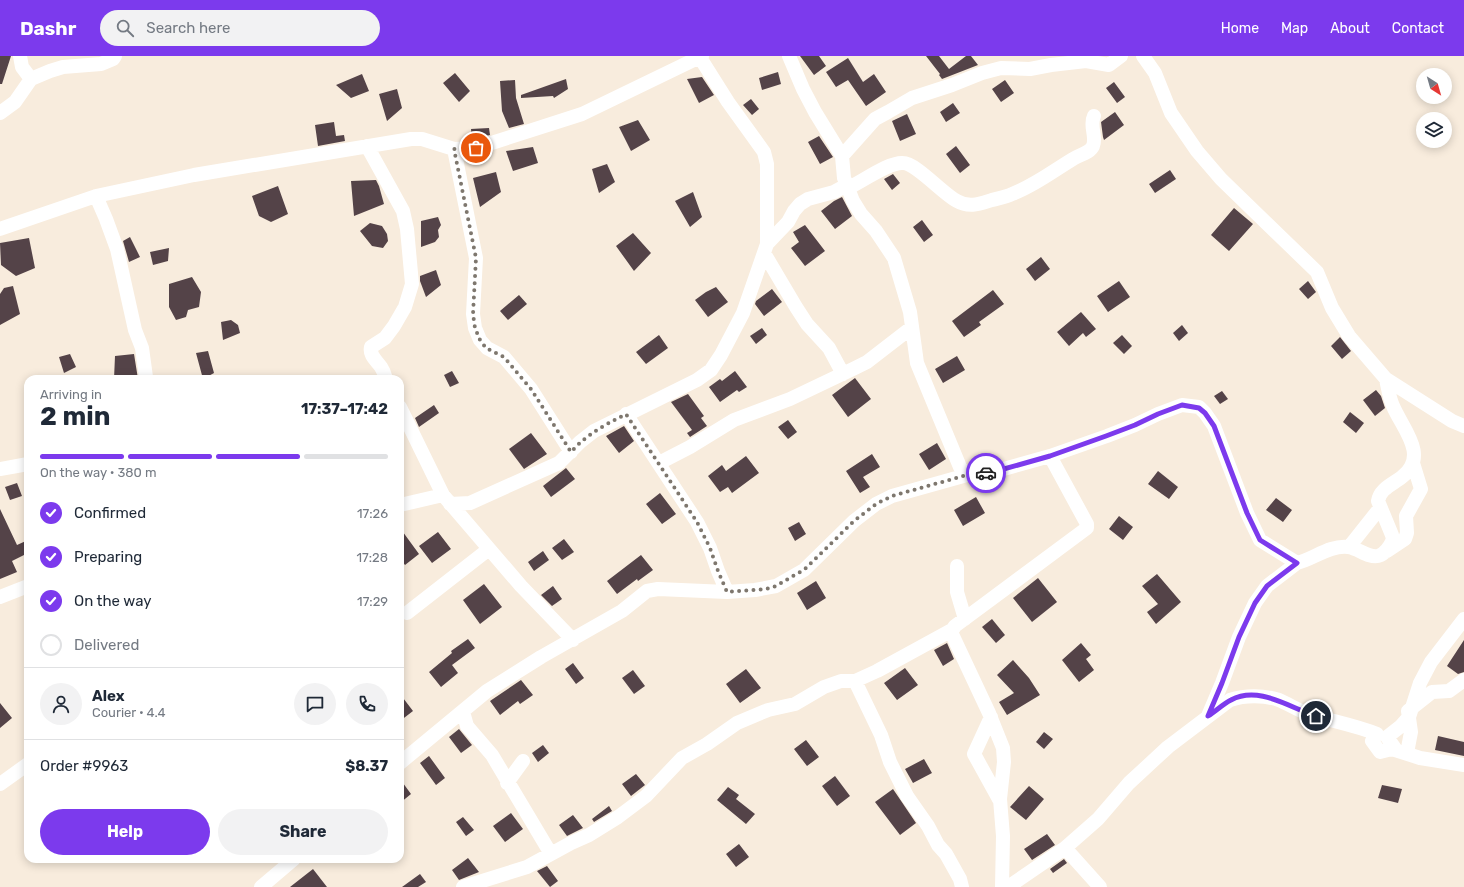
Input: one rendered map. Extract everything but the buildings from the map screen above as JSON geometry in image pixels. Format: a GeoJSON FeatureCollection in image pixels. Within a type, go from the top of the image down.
{"type":"FeatureCollection","features":[{"type":"Feature","properties":{"kind":"street"},"geometry":{"type":"LineString","coordinates":[[20,56],[22,67],[31,79]]}},
{"type":"Feature","properties":{"kind":"street"},"geometry":{"type":"LineString","coordinates":[[0,113],[15,102],[31,79],[63,67],[101,64],[113,59],[115,56]]}},
{"type":"Feature","properties":{"kind":"street"},"geometry":{"type":"LineString","coordinates":[[0,229],[96,196],[194,175],[411,139],[422,139],[454,149],[476,148],[582,114],[700,56],[728,102],[749,129],[764,152],[768,172],[766,249],[743,313],[711,370],[697,380],[594,431],[580,442],[559,463],[484,497],[470,503],[447,500],[404,505]]}},
{"type":"Feature","properties":{"kind":"street"},"geometry":{"type":"LineString","coordinates":[[789,56],[803,89],[842,156],[844,178],[852,201],[876,231],[894,258],[910,312],[917,363],[960,467],[967,475]]}},
{"type":"Feature","properties":{"kind":"street"},"geometry":{"type":"LineString","coordinates":[[842,156],[875,120],[912,98],[952,85],[982,73],[1001,68],[1030,69],[1086,60],[1109,65],[1120,56]]}},
{"type":"Feature","properties":{"kind":"street"},"geometry":{"type":"LineString","coordinates":[[1143,56],[1155,73],[1171,113],[1197,151],[1221,179],[1315,270],[1332,308],[1349,336],[1386,379],[1452,421],[1464,426]]}},
{"type":"Feature","properties":{"kind":"street"},"geometry":{"type":"LineString","coordinates":[[766,249],[788,222],[800,204],[808,199],[859,183],[874,173],[903,162],[911,165],[944,193],[962,204],[972,206],[1011,195],[1029,187],[1090,150],[1093,146],[1094,140],[1092,128],[1092,120],[1094,116]]}},
{"type":"Feature","properties":{"kind":"street"},"geometry":{"type":"LineString","coordinates":[[367,146],[393,190],[403,211],[407,229],[412,284],[405,307],[394,326],[385,338],[371,347],[370,351],[384,375]]}},
{"type":"Feature","properties":{"kind":"street"},"geometry":{"type":"LineString","coordinates":[[454,149],[476,258],[473,314],[475,328],[480,340],[486,348],[504,357],[531,389],[571,452]]}},
{"type":"Feature","properties":{"kind":"street"},"geometry":{"type":"LineString","coordinates":[[96,196],[117,249],[135,330],[142,348],[146,375]]}},
{"type":"Feature","properties":{"kind":"street"},"geometry":{"type":"LineString","coordinates":[[766,249],[796,307],[807,324],[829,348],[843,374]]}},
{"type":"Feature","properties":{"kind":"street"},"geometry":{"type":"LineString","coordinates":[[659,463],[690,447],[734,420],[790,399],[867,362],[911,328]]}},
{"type":"Feature","properties":{"kind":"street"},"geometry":{"type":"LineString","coordinates":[[1208,716],[1239,637],[1255,603],[1267,586],[1297,563],[1323,552],[1349,547],[1378,556],[1405,539],[1407,533],[1406,516],[1421,489],[1413,463],[1413,445],[1392,405],[1386,379]]}},
{"type":"Feature","properties":{"kind":"street"},"geometry":{"type":"LineString","coordinates":[[404,760],[487,691],[541,657],[616,614],[647,591],[727,592],[755,590],[776,586],[804,570],[854,521],[876,504],[892,496],[967,475],[993,472],[1050,456],[1114,434],[1182,405],[1199,408],[1205,413],[1217,433],[1247,513],[1260,540],[1297,563]]}},
{"type":"Feature","properties":{"kind":"street"},"geometry":{"type":"LineString","coordinates":[[626,414],[697,522],[710,548],[727,592]]}},
{"type":"Feature","properties":{"kind":"street"},"geometry":{"type":"LineString","coordinates":[[404,415],[447,500],[521,586],[573,640]]}},
{"type":"Feature","properties":{"kind":"street"},"geometry":{"type":"LineString","coordinates":[[463,887],[527,867],[589,836],[618,818],[646,796],[682,758],[707,744],[737,724],[768,710],[795,704],[824,687],[841,680],[855,681],[877,671],[952,630],[1087,528],[1087,524],[1050,456]]}},
{"type":"Feature","properties":{"kind":"street"},"geometry":{"type":"LineString","coordinates":[[1383,554],[1393,540],[1378,502],[1379,496],[1387,486],[1407,472],[1413,463]]}},
{"type":"Feature","properties":{"kind":"street"},"geometry":{"type":"LineString","coordinates":[[0,469],[24,465]]}},
{"type":"Feature","properties":{"kind":"street"},"geometry":{"type":"LineString","coordinates":[[1349,547],[1380,508]]}},
{"type":"Feature","properties":{"kind":"street"},"geometry":{"type":"LineString","coordinates":[[407,613],[489,549]]}},
{"type":"Feature","properties":{"kind":"street"},"geometry":{"type":"LineString","coordinates":[[957,566],[957,592],[965,619]]}},
{"type":"Feature","properties":{"kind":"street"},"geometry":{"type":"LineString","coordinates":[[0,596],[24,587]]}},
{"type":"Feature","properties":{"kind":"street"},"geometry":{"type":"LineString","coordinates":[[1401,751],[1411,732],[1411,712],[1420,683],[1431,662],[1464,619]]}},
{"type":"Feature","properties":{"kind":"street"},"geometry":{"type":"LineString","coordinates":[[952,630],[951,632],[991,717],[1003,748],[1004,762],[1001,802],[1004,836],[1002,887]]}},
{"type":"Feature","properties":{"kind":"street"},"geometry":{"type":"LineString","coordinates":[[1401,751],[1387,738],[1401,726],[1411,712],[1432,692],[1449,691],[1464,680]]}},
{"type":"Feature","properties":{"kind":"street"},"geometry":{"type":"LineString","coordinates":[[855,681],[882,735],[890,762],[907,796],[946,854],[957,884]]}},
{"type":"Feature","properties":{"kind":"street"},"geometry":{"type":"LineString","coordinates":[[1008,887],[1065,848],[1098,819],[1129,783],[1168,747],[1230,700],[1256,696],[1271,698],[1305,713],[1362,728],[1377,734],[1372,741],[1380,752],[1392,748],[1431,760],[1464,765]]}},
{"type":"Feature","properties":{"kind":"street"},"geometry":{"type":"LineString","coordinates":[[463,712],[468,726],[492,755],[551,854]]}},
{"type":"Feature","properties":{"kind":"street"},"geometry":{"type":"LineString","coordinates":[[991,717],[974,754],[1001,802]]}},
{"type":"Feature","properties":{"kind":"street"},"geometry":{"type":"LineString","coordinates":[[507,782],[523,761]]}},
{"type":"Feature","properties":{"kind":"street"},"geometry":{"type":"LineString","coordinates":[[0,784],[24,767]]}},
{"type":"Feature","properties":{"kind":"street"},"geometry":{"type":"LineString","coordinates":[[1065,848],[1100,887]]}},
{"type":"Feature","properties":{"kind":"street"},"geometry":{"type":"LineString","coordinates":[[261,887],[289,863]]}},
{"type":"Feature","properties":{"kind":"way so far"},"geometry":{"type":"LineString","coordinates":[[476,148],[454,149],[461,191],[476,258],[473,314],[475,328],[480,340],[486,348],[504,357],[516,370],[531,389],[571,452],[580,442],[594,431],[626,414],[697,522],[710,548],[727,592],[766,589],[776,586],[804,570],[816,560],[854,521],[876,504],[892,496],[967,475],[986,473]]}},
{"type":"Feature","properties":{"kind":"route"},"geometry":{"type":"LineString","coordinates":[[986,473],[1050,456],[1135,425],[1182,405],[1199,408],[1205,413],[1214,426],[1247,513],[1260,540],[1297,563],[1267,586],[1255,603],[1239,637],[1208,716],[1230,700],[1246,696],[1256,696],[1279,700],[1305,713],[1316,716]]}}]}
